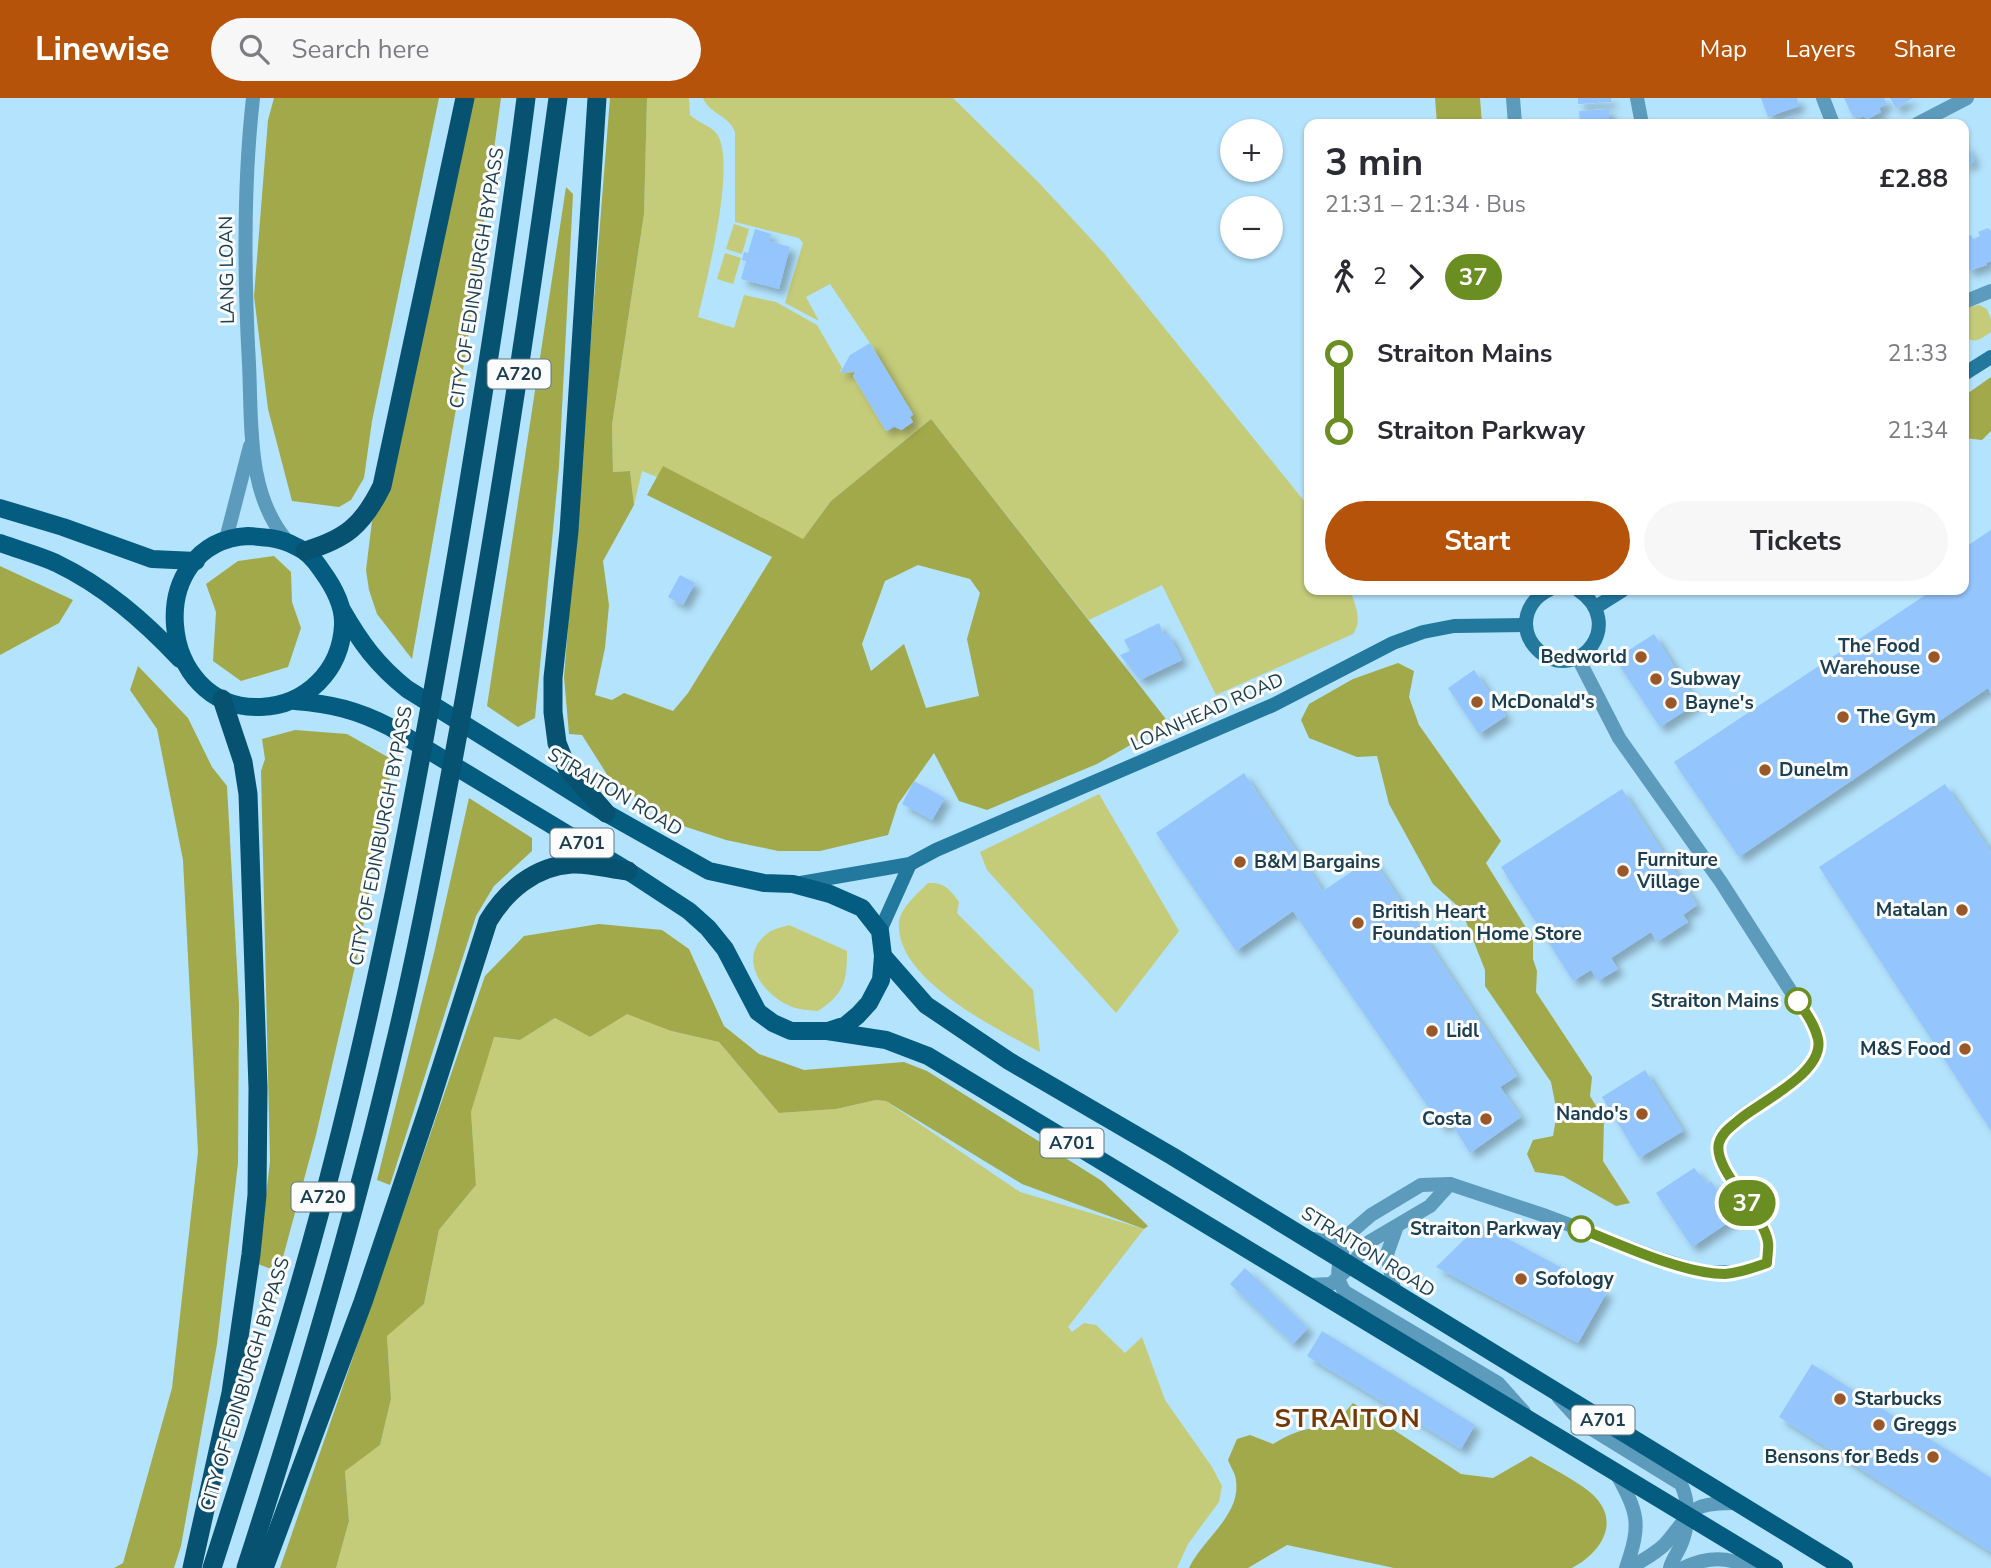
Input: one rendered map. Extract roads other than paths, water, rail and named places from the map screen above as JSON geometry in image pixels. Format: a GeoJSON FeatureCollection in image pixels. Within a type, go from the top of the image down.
{"type":"FeatureCollection","features":[{"type":"Feature","properties":{"kind":"highway"},"geometry":{"type":"LineString","coordinates":[[297,547],[326,545],[358,524],[371,510],[382,486],[465,98]]}},
{"type":"Feature","properties":{"kind":"highway","name":"CITY OF EDINBURGH BYPASS"},"geometry":{"type":"LineString","coordinates":[[212,1568],[251,1446],[333,1163],[383,950],[410,820],[472,465],[526,98]]}},
{"type":"Feature","properties":{"kind":"highway","name":"A720"},"geometry":{"type":"LineString","coordinates":[[246,1568],[290,1430],[356,1197],[393,1052],[438,843],[501,493],[558,98]]}},
{"type":"Feature","properties":{"kind":"highway"},"geometry":{"type":"LineString","coordinates":[[597,98],[569,531],[553,678],[553,712],[557,743],[567,768],[606,813]]}},
{"type":"Feature","properties":{"kind":"highway"},"geometry":{"type":"LineString","coordinates":[[192,1568],[231,1393],[257,1195],[258,1088],[247,794],[243,762],[222,699]]}},
{"type":"Feature","properties":{"kind":"highway"},"geometry":{"type":"LineString","coordinates":[[264,1568],[363,1301],[488,921],[514,887],[531,876],[554,867],[574,863],[628,871]]}},
{"type":"Feature","properties":{"kind":"main road"},"geometry":{"type":"LineString","coordinates":[[1969,368],[1991,357]]}},
{"type":"Feature","properties":{"kind":"main road"},"geometry":{"type":"LineString","coordinates":[[0,508],[152,559],[196,561]]}},
{"type":"Feature","properties":{"kind":"main road"},"geometry":{"type":"LineString","coordinates":[[226,539],[259,537],[297,547]]}},
{"type":"Feature","properties":{"kind":"main road","name":"A701"},"geometry":{"type":"LineString","coordinates":[[186,665],[175,636],[173,616],[178,593],[196,561],[212,546],[226,539]]}},
{"type":"Feature","properties":{"kind":"main road","name":"A701"},"geometry":{"type":"LineString","coordinates":[[0,543],[54,562],[83,577],[129,610],[198,680],[222,699],[248,707],[295,701],[329,704],[367,715],[628,871],[689,911],[708,928],[725,949],[758,1012],[773,1023],[791,1031],[827,1031],[886,1040],[928,1056],[1774,1568]]}},
{"type":"Feature","properties":{"kind":"main road","name":"A701"},"geometry":{"type":"LineString","coordinates":[[297,547],[330,581],[342,610]]}},
{"type":"Feature","properties":{"kind":"main road"},"geometry":{"type":"LineString","coordinates":[[1542,595],[1533,602],[1528,613],[1528,637],[1543,655],[1566,661],[1578,657],[1593,645],[1598,636],[1599,617],[1596,607],[1586,595]]}},
{"type":"Feature","properties":{"kind":"main road"},"geometry":{"type":"LineString","coordinates":[[1596,607],[1615,595]]}},
{"type":"Feature","properties":{"kind":"main road"},"geometry":{"type":"LineString","coordinates":[[295,701],[309,692],[332,664],[343,624],[342,610]]}},
{"type":"Feature","properties":{"kind":"main road","name":"STRAITON ROAD"},"geometry":{"type":"LineString","coordinates":[[342,610],[364,648],[389,675],[407,689],[606,813],[709,871],[754,881],[793,884],[831,894],[862,908],[880,931]]}},
{"type":"Feature","properties":{"kind":"main road","name":"LOANHEAD ROAD"},"geometry":{"type":"LineString","coordinates":[[793,884],[910,864],[944,846],[1273,705],[1393,643],[1423,632],[1454,625],[1526,625]]}},
{"type":"Feature","properties":{"kind":"main road"},"geometry":{"type":"LineString","coordinates":[[880,931],[910,864]]}},
{"type":"Feature","properties":{"kind":"main road","name":"A701"},"geometry":{"type":"LineString","coordinates":[[827,1031],[846,1025],[869,1003],[881,980],[883,956],[880,931]]}},
{"type":"Feature","properties":{"kind":"main road","name":"STRAITON ROAD"},"geometry":{"type":"LineString","coordinates":[[883,956],[926,1005],[1009,1060],[1303,1237],[1343,1268],[1395,1294],[1844,1568]]}},
{"type":"Feature","properties":{"kind":"street","name":"LANG LOAN"},"geometry":{"type":"LineString","coordinates":[[253,98],[245,203],[244,282],[251,442],[274,525],[297,547]]}},
{"type":"Feature","properties":{"kind":"street"},"geometry":{"type":"LineString","coordinates":[[1513,98],[1515,119]]}},
{"type":"Feature","properties":{"kind":"street"},"geometry":{"type":"LineString","coordinates":[[1637,98],[1641,119]]}},
{"type":"Feature","properties":{"kind":"street"},"geometry":{"type":"LineString","coordinates":[[1823,98],[1831,119]]}},
{"type":"Feature","properties":{"kind":"street"},"geometry":{"type":"LineString","coordinates":[[1927,119],[1967,98]]}},
{"type":"Feature","properties":{"kind":"street"},"geometry":{"type":"LineString","coordinates":[[1969,300],[1991,291]]}},
{"type":"Feature","properties":{"kind":"street","name":"LANG LOAN"},"geometry":{"type":"LineString","coordinates":[[226,539],[251,442]]}},
{"type":"Feature","properties":{"kind":"street"},"geometry":{"type":"LineString","coordinates":[[1303,1237],[1335,1242],[1371,1215],[1420,1185],[1450,1184],[1702,1272],[1738,1272],[1767,1263],[1768,1241],[1721,1163],[1719,1143],[1725,1132],[1746,1114],[1797,1079],[1808,1068],[1817,1055],[1819,1041],[1815,1029],[1721,883],[1619,738],[1578,657]]}},
{"type":"Feature","properties":{"kind":"street"},"geometry":{"type":"LineString","coordinates":[[1307,1285],[1331,1284],[1369,1242],[1430,1206],[1450,1184]]}},
{"type":"Feature","properties":{"kind":"street"},"geometry":{"type":"LineString","coordinates":[[1395,1294],[1387,1254],[1397,1226]]}},
{"type":"Feature","properties":{"kind":"street"},"geometry":{"type":"LineString","coordinates":[[1349,1234],[1340,1286],[1345,1292],[1498,1383],[1530,1419]]}},
{"type":"Feature","properties":{"kind":"street"},"geometry":{"type":"LineString","coordinates":[[1549,1387],[1582,1423],[1681,1484],[1685,1493],[1686,1516],[1683,1541],[1670,1568]]}},
{"type":"Feature","properties":{"kind":"street"},"geometry":{"type":"LineString","coordinates":[[1615,1471],[1631,1499],[1638,1524],[1628,1568]]}},
{"type":"Feature","properties":{"kind":"street"},"geometry":{"type":"LineString","coordinates":[[1628,1568],[1665,1545],[1693,1510],[1707,1504],[1737,1503]]}},
{"type":"Feature","properties":{"kind":"street"},"geometry":{"type":"LineString","coordinates":[[1683,1568],[1695,1562],[1724,1559],[1749,1568]]}},
{"type":"Feature","properties":{"kind":"place","name":"Bedworld"},"geometry":{"type":"Point","coordinates":[1641,657]}},
{"type":"Feature","properties":{"kind":"place","name":"The Food Warehouse"},"geometry":{"type":"Point","coordinates":[1934,657]}},
{"type":"Feature","properties":{"kind":"place","name":"Subway"},"geometry":{"type":"Point","coordinates":[1656,679]}},
{"type":"Feature","properties":{"kind":"place","name":"McDonald's"},"geometry":{"type":"Point","coordinates":[1477,702]}},
{"type":"Feature","properties":{"kind":"place","name":"Bayne's"},"geometry":{"type":"Point","coordinates":[1671,703]}},
{"type":"Feature","properties":{"kind":"place","name":"The Gym"},"geometry":{"type":"Point","coordinates":[1843,717]}},
{"type":"Feature","properties":{"kind":"place","name":"Dunelm"},"geometry":{"type":"Point","coordinates":[1765,770]}},
{"type":"Feature","properties":{"kind":"place","name":"B&M Bargains"},"geometry":{"type":"Point","coordinates":[1240,862]}},
{"type":"Feature","properties":{"kind":"place","name":"Furniture Village"},"geometry":{"type":"Point","coordinates":[1623,871]}},
{"type":"Feature","properties":{"kind":"place","name":"Matalan"},"geometry":{"type":"Point","coordinates":[1962,910]}},
{"type":"Feature","properties":{"kind":"place","name":"British Heart Foundation Home Store"},"geometry":{"type":"Point","coordinates":[1358,923]}},
{"type":"Feature","properties":{"kind":"place","name":"Straiton Mains"},"geometry":{"type":"Point","coordinates":[1798,1001]}},
{"type":"Feature","properties":{"kind":"place","name":"Lidl"},"geometry":{"type":"Point","coordinates":[1432,1031]}},
{"type":"Feature","properties":{"kind":"place","name":"M&S Food"},"geometry":{"type":"Point","coordinates":[1965,1049]}},
{"type":"Feature","properties":{"kind":"place","name":"Nando's"},"geometry":{"type":"Point","coordinates":[1642,1114]}},
{"type":"Feature","properties":{"kind":"place","name":"Costa"},"geometry":{"type":"Point","coordinates":[1486,1119]}},
{"type":"Feature","properties":{"kind":"place","name":"Straiton Parkway"},"geometry":{"type":"Point","coordinates":[1581,1229]}},
{"type":"Feature","properties":{"kind":"place","name":"Sofology"},"geometry":{"type":"Point","coordinates":[1521,1279]}},
{"type":"Feature","properties":{"kind":"place","name":"Starbucks"},"geometry":{"type":"Point","coordinates":[1840,1399]}},
{"type":"Feature","properties":{"kind":"place","name":"Greggs"},"geometry":{"type":"Point","coordinates":[1879,1425]}},
{"type":"Feature","properties":{"kind":"place","name":"Bensons for Beds"},"geometry":{"type":"Point","coordinates":[1933,1457]}},
{"type":"Feature","properties":{"kind":"district","name":"STRAITON"},"geometry":{"type":"Point","coordinates":[1348,1418]}}]}
